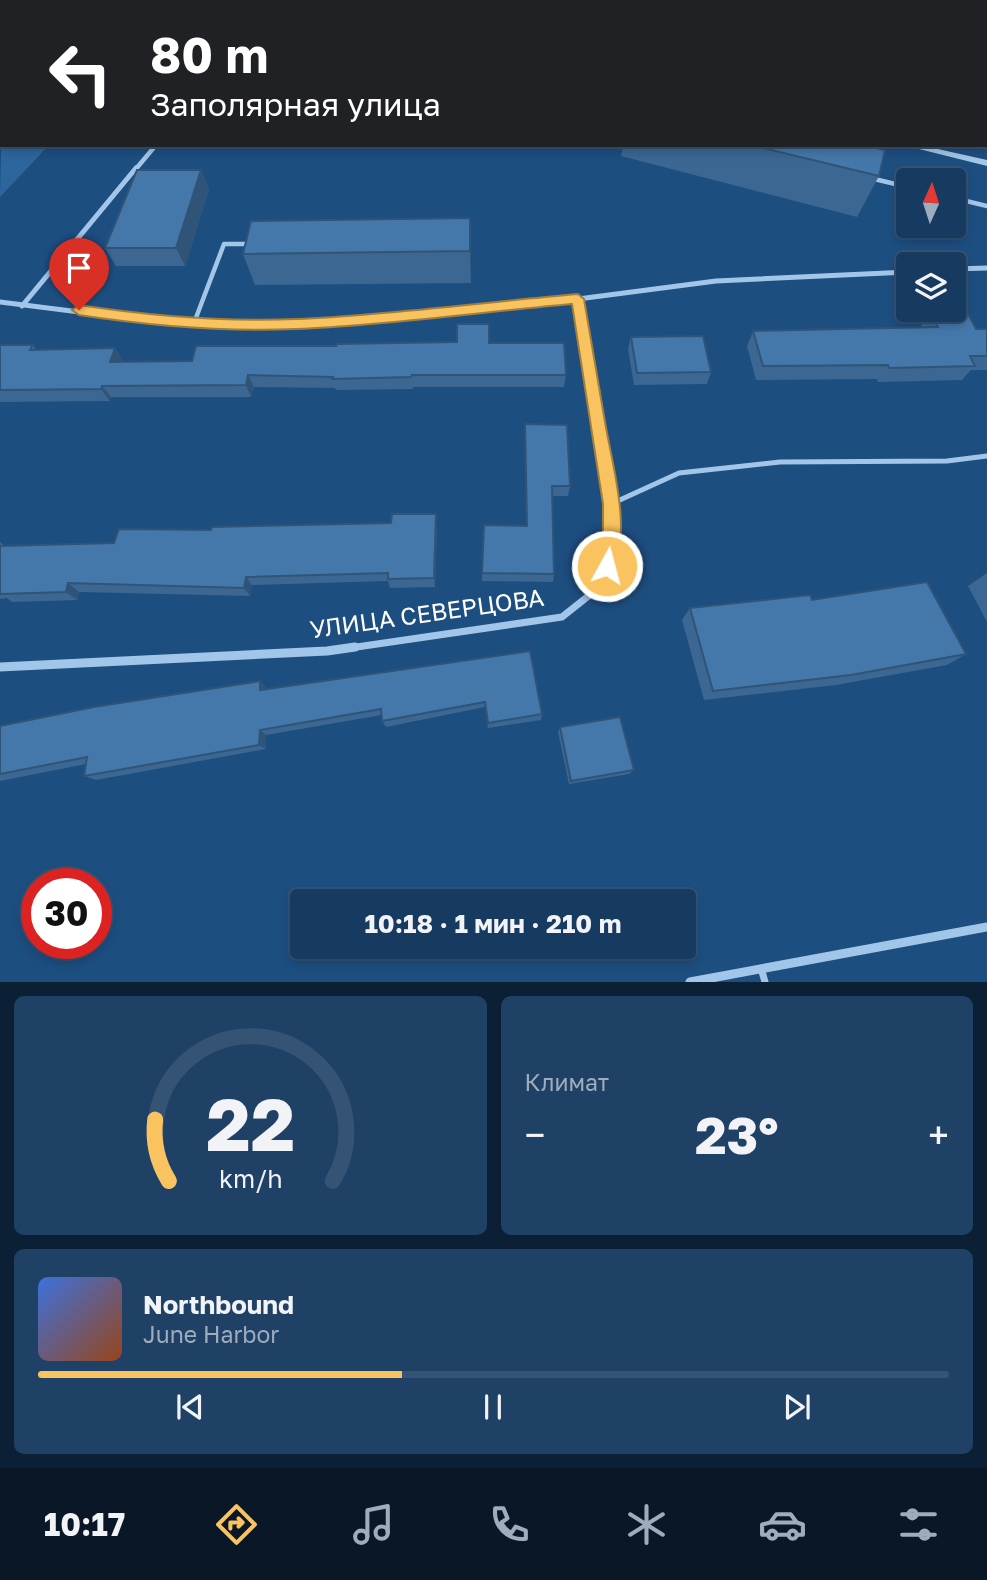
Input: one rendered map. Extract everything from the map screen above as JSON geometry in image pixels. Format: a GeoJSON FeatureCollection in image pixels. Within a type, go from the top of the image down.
{"type":"FeatureCollection","features":[{"type":"Feature","properties":{"kind":"street"},"geometry":{"type":"LineString","coordinates":[[22,306],[154,147]]}},
{"type":"Feature","properties":{"kind":"street"},"geometry":{"type":"LineString","coordinates":[[916,147],[987,163]]}},
{"type":"Feature","properties":{"kind":"street"},"geometry":{"type":"LineString","coordinates":[[966,269],[987,268]]}},
{"type":"Feature","properties":{"kind":"street"},"geometry":{"type":"LineString","coordinates":[[0,302],[194,323],[297,324],[578,299],[716,281],[896,273]]}},
{"type":"Feature","properties":{"kind":"street","name":"УЛИЦА СЕВЕРЦОВА"},"geometry":{"type":"LineString","coordinates":[[0,667],[327,651],[562,617],[596,590],[607,566],[612,540],[611,504],[578,299]]}},
{"type":"Feature","properties":{"kind":"street"},"geometry":{"type":"LineString","coordinates":[[690,982],[987,927]]}},
{"type":"Feature","properties":{"kind":"lane"},"geometry":{"type":"LineString","coordinates":[[858,175],[896,184]]}},
{"type":"Feature","properties":{"kind":"lane"},"geometry":{"type":"LineString","coordinates":[[966,201],[987,206]]}},
{"type":"Feature","properties":{"kind":"lane"},"geometry":{"type":"LineString","coordinates":[[194,323],[224,244],[265,244]]}},
{"type":"Feature","properties":{"kind":"lane"},"geometry":{"type":"LineString","coordinates":[[611,504],[679,473],[780,463],[947,461],[987,456]]}},
{"type":"Feature","properties":{"kind":"lane"},"geometry":{"type":"LineString","coordinates":[[761,968],[765,982]]}},
{"type":"Feature","properties":{"kind":"shaded area"},"geometry":{"type":"Polygon","coordinates":[[[1,147],[47,147],[0,197],[1,147]]]}},
{"type":"Feature","properties":{"kind":"building"},"geometry":{"type":"Polygon","coordinates":[[[759,147],[872,147],[885,150],[879,176],[759,147]]]}},
{"type":"Feature","properties":{"kind":"building"},"geometry":{"type":"Polygon","coordinates":[[[137,170],[201,170],[176,248],[105,248],[137,170]]]}},
{"type":"Feature","properties":{"kind":"building"},"geometry":{"type":"Polygon","coordinates":[[[470,218],[470,251],[243,254],[251,221],[470,218]]]}},
{"type":"Feature","properties":{"kind":"building"},"geometry":{"type":"Polygon","coordinates":[[[967,312],[976,329],[987,329],[987,356],[970,356],[975,366],[763,366],[753,331],[938,327],[936,322],[966,322],[967,312]]]}},
{"type":"Feature","properties":{"kind":"building"},"geometry":{"type":"Polygon","coordinates":[[[457,324],[489,324],[489,343],[564,343],[566,375],[412,375],[332,379],[333,377],[248,375],[246,385],[0,390],[0,345],[33,345],[30,350],[115,348],[110,362],[192,361],[196,346],[336,346],[457,342],[457,324]]]}},
{"type":"Feature","properties":{"kind":"building"},"geometry":{"type":"Polygon","coordinates":[[[703,336],[711,372],[637,373],[631,337],[703,336]]]}},
{"type":"Feature","properties":{"kind":"building"},"geometry":{"type":"Polygon","coordinates":[[[525,424],[567,425],[570,486],[552,486],[554,574],[482,573],[484,525],[527,526],[525,424]]]}},
{"type":"Feature","properties":{"kind":"building"},"geometry":{"type":"Polygon","coordinates":[[[392,514],[436,514],[434,578],[388,579],[388,573],[246,577],[244,588],[68,583],[66,592],[0,594],[0,546],[114,543],[119,529],[211,530],[212,527],[391,523],[392,514]]]}},
{"type":"Feature","properties":{"kind":"building"},"geometry":{"type":"Polygon","coordinates":[[[927,582],[966,654],[851,675],[713,691],[690,608],[810,595],[812,600],[927,582]]]}},
{"type":"Feature","properties":{"kind":"building"},"geometry":{"type":"Polygon","coordinates":[[[530,651],[542,714],[488,723],[485,702],[382,721],[381,709],[260,730],[259,745],[84,776],[87,757],[0,774],[0,726],[94,707],[260,681],[260,690],[530,651]]]}},
{"type":"Feature","properties":{"kind":"building"},"geometry":{"type":"Polygon","coordinates":[[[620,717],[634,770],[571,781],[560,727],[620,717]]]}},
{"type":"Feature","properties":{"kind":"route"},"geometry":{"type":"LineString","coordinates":[[79,310],[135,319],[194,323],[297,324],[578,299],[611,504],[612,540],[607,566]]}}]}
